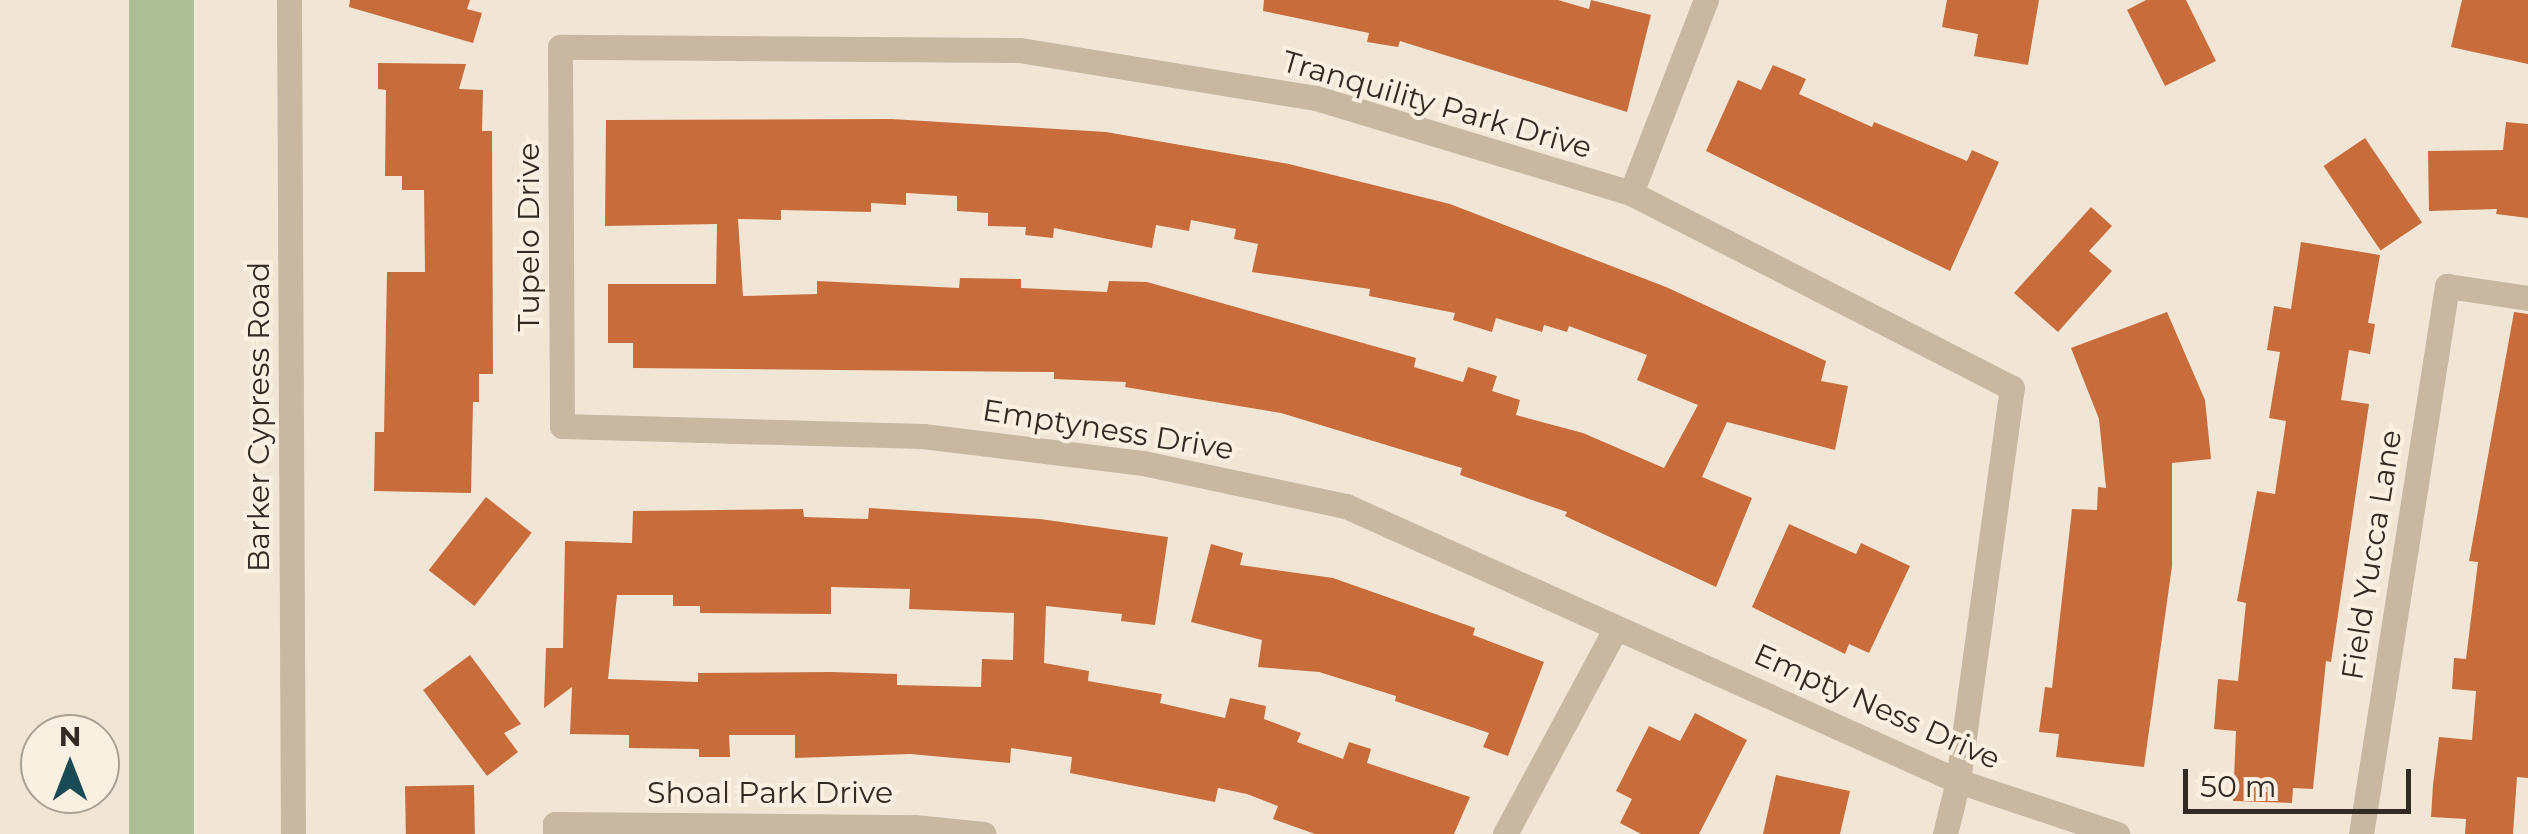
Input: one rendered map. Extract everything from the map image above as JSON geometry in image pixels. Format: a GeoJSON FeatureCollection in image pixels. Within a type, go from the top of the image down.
{"type":"FeatureCollection","features":[{"type":"Feature","properties":{"kind":"street","name":"Barker Cypress Road"},"geometry":{"type":"LineString","coordinates":[[289,0],[294,834]]}},
{"type":"Feature","properties":{"kind":"street"},"geometry":{"type":"LineString","coordinates":[[1631,193],[1706,0]]}},
{"type":"Feature","properties":{"kind":"street","name":"Tranquility Park Drive"},"geometry":{"type":"LineString","coordinates":[[560,48],[1018,50],[1316,98],[1631,193],[2012,388],[1958,780]]}},
{"type":"Feature","properties":{"kind":"street","name":"Tupelo Drive"},"geometry":{"type":"LineString","coordinates":[[560,48],[562,426]]}},
{"type":"Feature","properties":{"kind":"street","name":"Field Yucca Lane"},"geometry":{"type":"LineString","coordinates":[[2360,834],[2447,286],[2528,298]]}},
{"type":"Feature","properties":{"kind":"street","name":"Emptyness Drive"},"geometry":{"type":"LineString","coordinates":[[562,426],[923,436],[1143,463],[1346,506],[1616,628]]}},
{"type":"Feature","properties":{"kind":"street"},"geometry":{"type":"LineString","coordinates":[[1505,834],[1616,628]]}},
{"type":"Feature","properties":{"kind":"street","name":"Empty Ness Drive"},"geometry":{"type":"LineString","coordinates":[[1616,628],[1958,780],[2117,834]]}},
{"type":"Feature","properties":{"kind":"street"},"geometry":{"type":"LineString","coordinates":[[1945,834],[1958,780]]}},
{"type":"Feature","properties":{"kind":"street","name":"Shoal Park Drive"},"geometry":{"type":"LineString","coordinates":[[555,829],[914,827],[984,834]]}},
{"type":"Feature","properties":{"kind":"green space"},"geometry":{"type":"Polygon","coordinates":[[[129,0],[194,0],[194,834],[129,834],[129,0]]]}},
{"type":"Feature","properties":{"kind":"building"},"geometry":{"type":"Polygon","coordinates":[[[350,0],[470,0],[467,9],[482,13],[473,43],[349,7],[350,0]]]}},
{"type":"Feature","properties":{"kind":"building"},"geometry":{"type":"Polygon","coordinates":[[[1264,0],[1558,0],[1589,9],[1591,0],[1651,15],[1627,112],[1400,41],[1398,47],[1367,42],[1369,33],[1263,11],[1264,0]]]}},
{"type":"Feature","properties":{"kind":"building"},"geometry":{"type":"Polygon","coordinates":[[[1947,0],[2039,0],[2028,65],[1974,56],[1978,34],[1942,27],[1947,0]]]}},
{"type":"Feature","properties":{"kind":"building"},"geometry":{"type":"Polygon","coordinates":[[[2146,0],[2186,0],[2216,61],[2165,86],[2127,10],[2146,0]]]}},
{"type":"Feature","properties":{"kind":"building"},"geometry":{"type":"Polygon","coordinates":[[[2462,0],[2528,0],[2528,64],[2451,47],[2462,0]]]}},
{"type":"Feature","properties":{"kind":"building"},"geometry":{"type":"Polygon","coordinates":[[[378,63],[466,64],[459,89],[483,90],[482,131],[492,131],[493,374],[479,374],[479,402],[473,402],[471,493],[374,491],[375,432],[384,432],[387,272],[425,272],[424,190],[402,190],[402,176],[385,176],[386,90],[378,89],[378,63]]]}},
{"type":"Feature","properties":{"kind":"building"},"geometry":{"type":"Polygon","coordinates":[[[1773,65],[1806,79],[1799,94],[1872,127],[1874,122],[1967,161],[1972,150],[1999,162],[1950,271],[1706,151],[1738,80],[1761,90],[1773,65]]]}},
{"type":"Feature","properties":{"kind":"building"},"geometry":{"type":"Polygon","coordinates":[[[891,119],[1106,132],[1289,164],[1450,204],[1666,287],[1826,361],[1821,381],[1848,386],[1835,450],[1727,422],[1702,477],[1752,498],[1716,587],[1565,516],[1567,512],[1460,475],[1462,468],[1281,413],[1125,387],[1126,382],[1054,379],[1054,372],[633,368],[633,343],[608,343],[608,284],[716,284],[717,224],[605,226],[606,120],[891,119]],[[906,193],[906,205],[871,203],[871,212],[781,210],[781,220],[738,219],[743,296],[817,294],[817,281],[959,288],[960,278],[1021,279],[1021,288],[1107,292],[1109,281],[1147,282],[1416,358],[1414,367],[1463,382],[1468,367],[1497,376],[1492,391],[1520,400],[1516,415],[1583,433],[1664,468],[1698,405],[1637,380],[1647,355],[1569,326],[1567,332],[1544,325],[1542,332],[1496,318],[1492,332],[1453,320],[1455,313],[1369,296],[1370,289],[1252,272],[1258,244],[1234,239],[1236,229],[1191,220],[1189,231],[1156,225],[1152,248],[1054,228],[1053,238],[1025,235],[1026,227],[988,226],[988,213],[957,211],[957,196],[906,193]]]}},
{"type":"Feature","properties":{"kind":"building"},"geometry":{"type":"Polygon","coordinates":[[[2506,122],[2528,124],[2528,218],[2496,214],[2497,209],[2429,211],[2428,151],[2503,150],[2506,122]]]}},
{"type":"Feature","properties":{"kind":"building"},"geometry":{"type":"Polygon","coordinates":[[[2365,138],[2422,223],[2381,251],[2324,166],[2365,138]]]}},
{"type":"Feature","properties":{"kind":"building"},"geometry":{"type":"Polygon","coordinates":[[[2091,207],[2112,226],[2089,251],[2112,271],[2058,332],[2014,293],[2091,207]]]}},
{"type":"Feature","properties":{"kind":"building"},"geometry":{"type":"Polygon","coordinates":[[[2301,242],[2380,255],[2368,323],[2375,324],[2370,354],[2349,350],[2341,400],[2369,404],[2331,662],[2326,661],[2313,789],[2293,788],[2292,803],[2233,801],[2236,731],[2214,729],[2218,679],[2238,681],[2246,603],[2237,601],[2257,491],[2275,494],[2286,421],[2269,418],[2280,352],[2267,350],[2274,306],[2291,309],[2301,242]]]}},
{"type":"Feature","properties":{"kind":"building"},"geometry":{"type":"Polygon","coordinates":[[[2167,312],[2205,400],[2211,459],[2172,463],[2172,566],[2144,767],[2056,757],[2059,734],[2039,732],[2045,687],[2052,688],[2072,509],[2097,510],[2098,487],[2106,488],[2099,419],[2071,348],[2167,312]]]}},
{"type":"Feature","properties":{"kind":"building"},"geometry":{"type":"Polygon","coordinates":[[[2514,312],[2528,314],[2528,778],[2517,777],[2513,834],[2465,834],[2466,819],[2431,817],[2433,785],[2439,737],[2472,740],[2476,691],[2452,689],[2454,658],[2466,659],[2478,562],[2469,561],[2514,312]]]}},
{"type":"Feature","properties":{"kind":"building"},"geometry":{"type":"Polygon","coordinates":[[[486,497],[532,533],[474,606],[429,570],[486,497]]]}},
{"type":"Feature","properties":{"kind":"building"},"geometry":{"type":"Polygon","coordinates":[[[869,508],[1040,519],[1168,537],[1155,625],[1121,621],[1122,614],[1046,606],[1044,663],[1089,671],[1088,681],[1162,694],[1160,703],[1225,718],[1230,698],[1266,706],[1264,719],[1301,733],[1297,742],[1343,759],[1349,742],[1371,749],[1367,763],[1470,797],[1454,834],[1315,834],[1273,819],[1278,806],[1247,794],[1218,788],[1215,802],[1070,773],[1072,757],[1011,748],[1010,763],[910,754],[795,758],[795,735],[729,735],[730,757],[699,757],[699,749],[629,748],[629,735],[570,734],[572,687],[544,708],[546,648],[563,648],[565,541],[632,543],[633,511],[803,509],[804,517],[868,519],[869,508]],[[831,587],[831,614],[700,613],[700,606],[673,606],[673,595],[617,595],[608,679],[698,682],[698,673],[832,672],[897,674],[897,685],[981,687],[982,659],[1013,660],[1014,613],[909,609],[910,589],[831,587]]]}},
{"type":"Feature","properties":{"kind":"building"},"geometry":{"type":"Polygon","coordinates":[[[1789,524],[1856,554],[1861,543],[1910,566],[1869,653],[1849,644],[1845,654],[1752,607],[1789,524]]]}},
{"type":"Feature","properties":{"kind":"building"},"geometry":{"type":"Polygon","coordinates":[[[1211,544],[1243,553],[1240,565],[1333,578],[1475,628],[1473,635],[1544,662],[1508,756],[1483,747],[1489,733],[1395,701],[1396,696],[1319,672],[1258,667],[1262,640],[1191,622],[1211,544]]]}},
{"type":"Feature","properties":{"kind":"building"},"geometry":{"type":"Polygon","coordinates":[[[470,655],[521,724],[504,733],[518,752],[487,776],[423,690],[470,655]]]}},
{"type":"Feature","properties":{"kind":"building"},"geometry":{"type":"Polygon","coordinates":[[[1695,713],[1747,740],[1699,834],[1641,834],[1620,823],[1632,799],[1616,791],[1649,726],[1680,741],[1695,713]]]}},
{"type":"Feature","properties":{"kind":"building"},"geometry":{"type":"Polygon","coordinates":[[[1776,775],[1850,791],[1840,834],[1763,834],[1776,775]]]}},
{"type":"Feature","properties":{"kind":"building"},"geometry":{"type":"Polygon","coordinates":[[[474,785],[475,834],[406,834],[405,786],[474,785]]]}}]}
